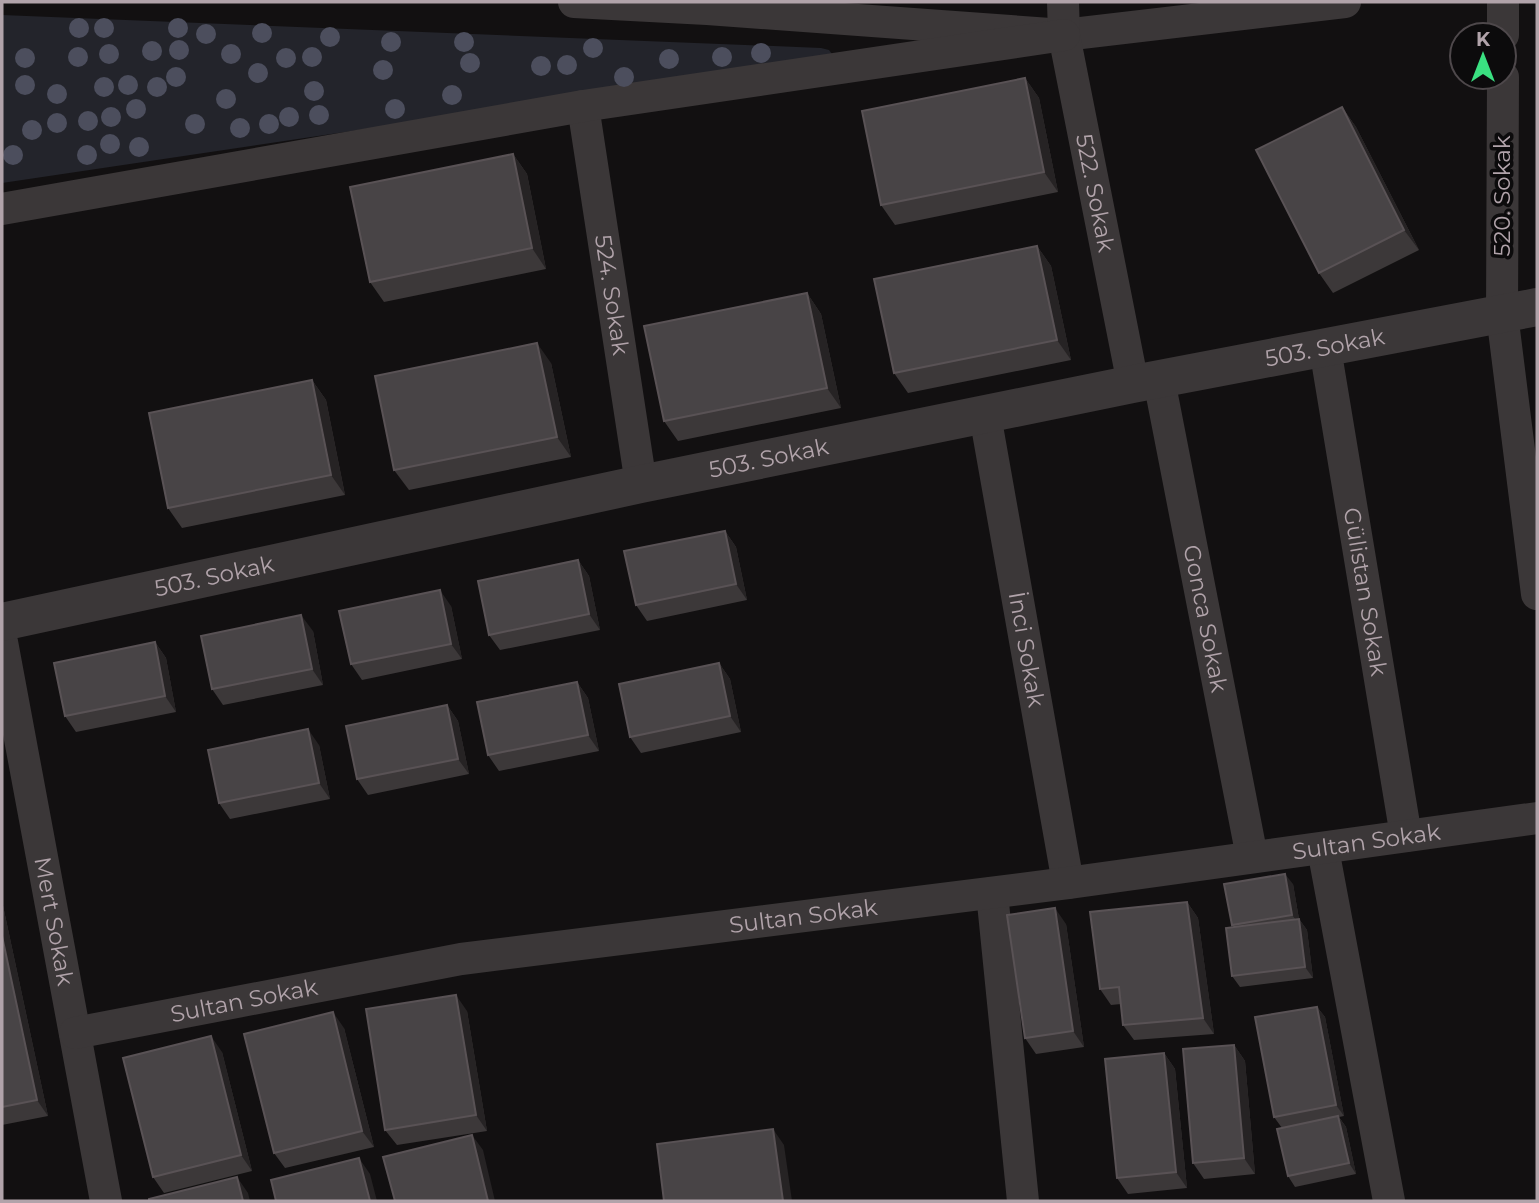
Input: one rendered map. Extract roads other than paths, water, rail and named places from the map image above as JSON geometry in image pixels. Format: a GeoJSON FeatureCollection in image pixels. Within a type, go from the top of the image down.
{"type":"FeatureCollection","features":[{"type":"Feature","properties":{"kind":"street"},"geometry":{"type":"LineString","coordinates":[[574,2],[707,5],[1063,35]]}},
{"type":"Feature","properties":{"kind":"street","name":"522. Sokak"},"geometry":{"type":"LineString","coordinates":[[1063,2],[1063,35],[1146,382]]}},
{"type":"Feature","properties":{"kind":"street"},"geometry":{"type":"LineString","coordinates":[[2,209],[583,106],[1063,35],[1345,2]]}},
{"type":"Feature","properties":{"kind":"street"},"geometry":{"type":"LineString","coordinates":[[1503,2],[1503,21]]}},
{"type":"Feature","properties":{"kind":"street","name":"520. Sokak"},"geometry":{"type":"LineString","coordinates":[[1504,91],[1537,594]]}},
{"type":"Feature","properties":{"kind":"street","name":"524. Sokak"},"geometry":{"type":"LineString","coordinates":[[583,106],[641,484]]}},
{"type":"Feature","properties":{"kind":"street","name":"503. Sokak"},"geometry":{"type":"LineString","coordinates":[[2,622],[641,484],[1146,382],[1519,311]]}},
{"type":"Feature","properties":{"kind":"street","name":"Gülistan Sokak"},"geometry":{"type":"LineString","coordinates":[[1325,348],[1406,836]]}},
{"type":"Feature","properties":{"kind":"street","name":"Gonca Sokak"},"geometry":{"type":"LineString","coordinates":[[1146,382],[1252,858]]}},
{"type":"Feature","properties":{"kind":"street","name":"İnci Sokak"},"geometry":{"type":"LineString","coordinates":[[985,415],[1068,883]]}},
{"type":"Feature","properties":{"kind":"street","name":"Mert Sokak"},"geometry":{"type":"LineString","coordinates":[[2,642],[106,1201]]}},
{"type":"Feature","properties":{"kind":"street","name":"Sultan Sokak"},"geometry":{"type":"LineString","coordinates":[[75,1033],[461,958],[992,893],[1537,818]]}},
{"type":"Feature","properties":{"kind":"street"},"geometry":{"type":"LineString","coordinates":[[1322,849],[1388,1201]]}},
{"type":"Feature","properties":{"kind":"street"},"geometry":{"type":"LineString","coordinates":[[992,893],[1023,1201]]}}]}
